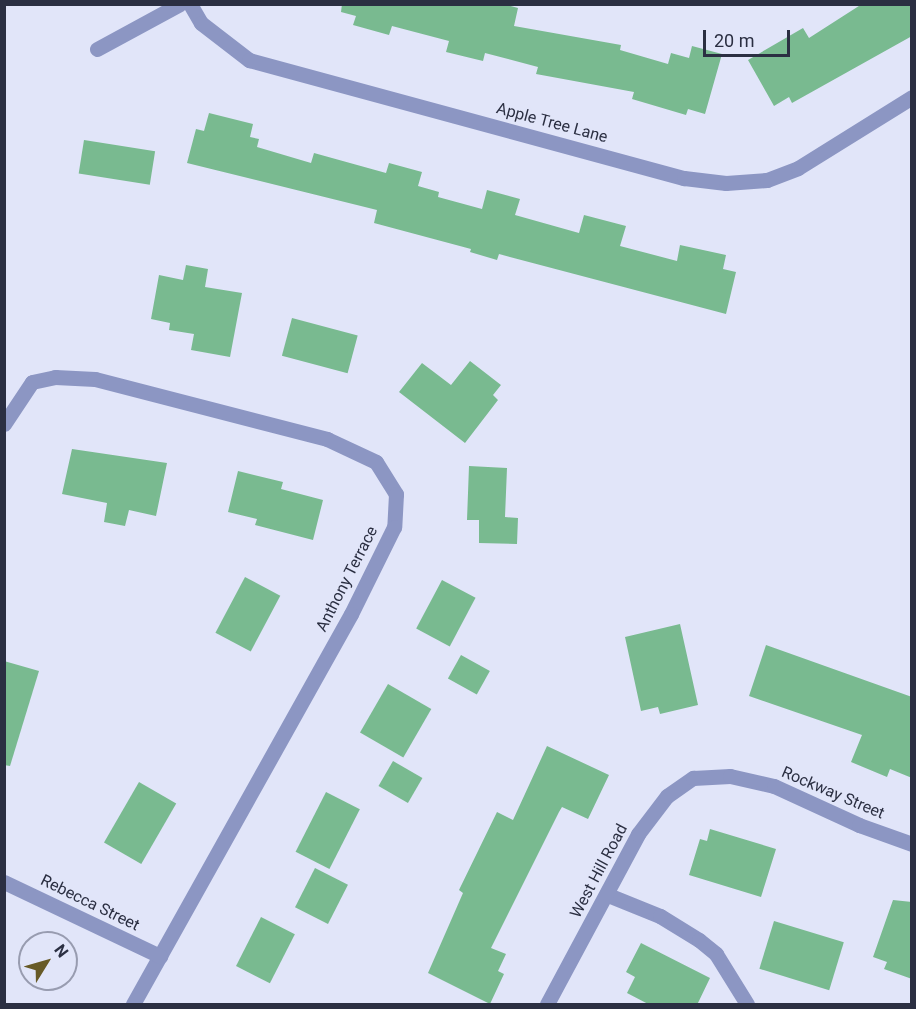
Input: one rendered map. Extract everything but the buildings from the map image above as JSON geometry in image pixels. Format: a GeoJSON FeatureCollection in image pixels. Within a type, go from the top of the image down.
{"type":"FeatureCollection","features":[{"type":"Feature","properties":{"kind":"street"},"geometry":{"type":"LineString","coordinates":[[97,50],[180,4]]}},
{"type":"Feature","properties":{"kind":"street","name":"Apple Tree Lane"},"geometry":{"type":"LineString","coordinates":[[190,4],[201,23],[249,60],[684,178],[726,183],[767,180],[798,168],[912,97]]}},
{"type":"Feature","properties":{"kind":"street","name":"Anthony Terrace"},"geometry":{"type":"LineString","coordinates":[[4,424],[32,382],[55,377],[95,379],[327,439],[376,462],[396,494],[394,527],[351,614],[133,1005]]}},
{"type":"Feature","properties":{"kind":"street","name":"Rockway Street"},"geometry":{"type":"LineString","coordinates":[[704,776],[774,786],[912,844]]}},
{"type":"Feature","properties":{"kind":"street","name":"West Hill Road"},"geometry":{"type":"LineString","coordinates":[[546,1005],[608,895],[638,834],[657,808],[680,785],[704,776]]}},
{"type":"Feature","properties":{"kind":"street","name":"Rebecca Street"},"geometry":{"type":"LineString","coordinates":[[4,882],[160,956]]}},
{"type":"Feature","properties":{"kind":"street"},"geometry":{"type":"LineString","coordinates":[[608,895],[660,916],[699,940],[716,954],[747,1005]]}}]}
